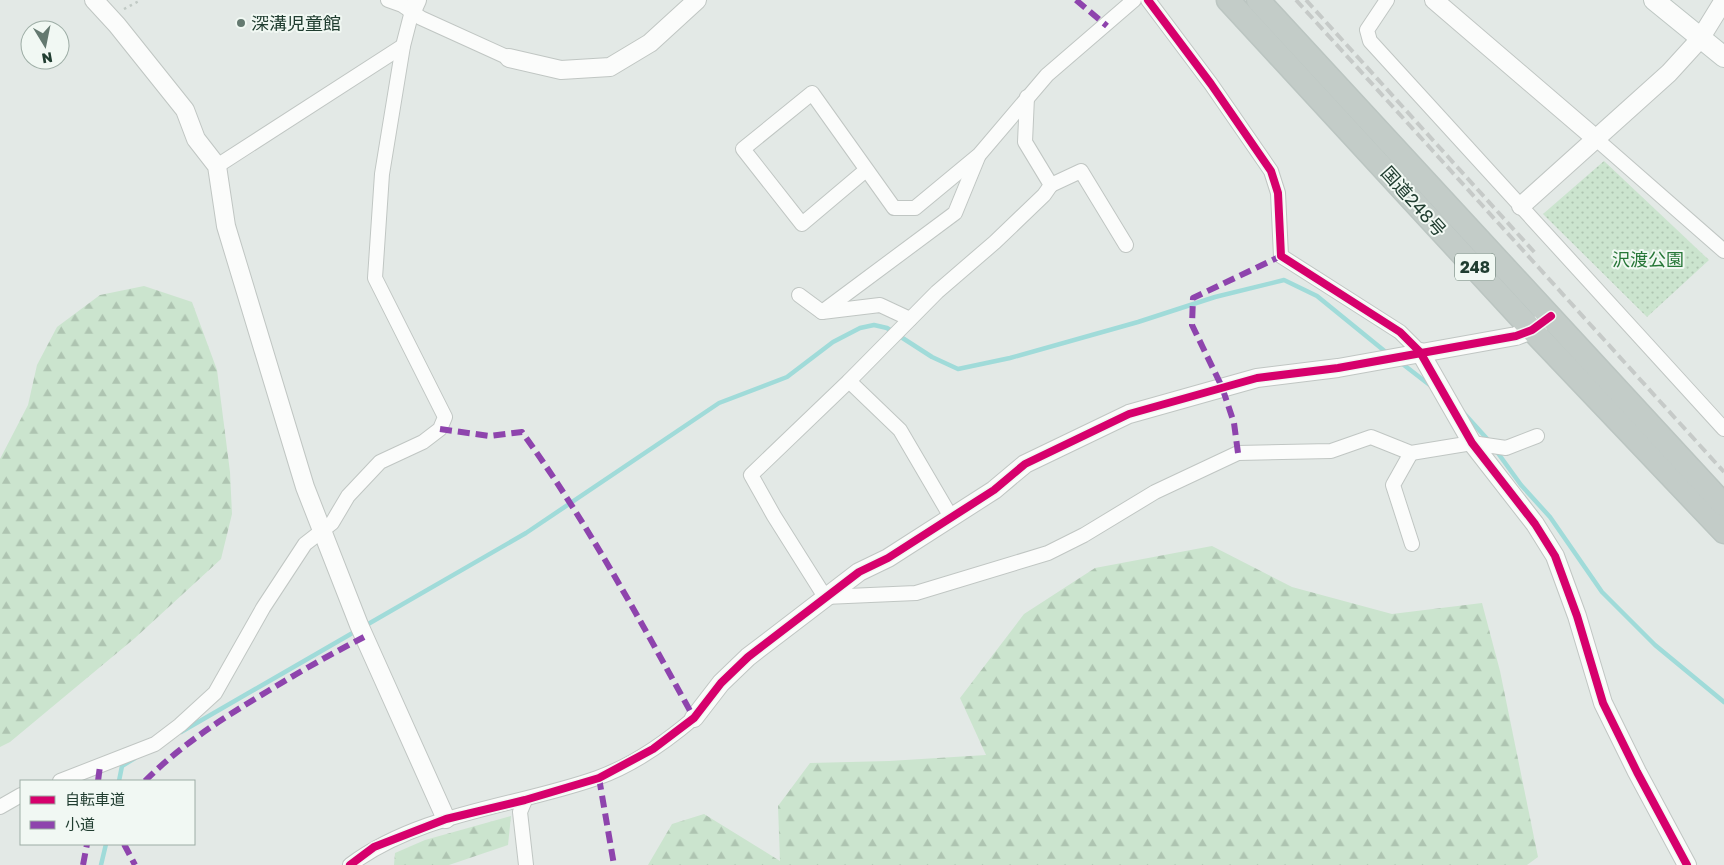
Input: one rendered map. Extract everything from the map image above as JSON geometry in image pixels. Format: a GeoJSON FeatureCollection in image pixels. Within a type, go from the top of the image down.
{"type":"FeatureCollection","features":[{"type":"Feature","properties":{"kind":"highway","name":"国道248号"},"geometry":{"type":"LineString","coordinates":[[1228,0],[1532,330],[1724,532]]}},
{"type":"Feature","properties":{"kind":"highway","name":"国道248号"},"geometry":{"type":"LineString","coordinates":[[1258,0],[1724,505]]}},
{"type":"Feature","properties":{"kind":"main road"},"geometry":{"type":"LineString","coordinates":[[1654,0],[1724,57]]}},
{"type":"Feature","properties":{"kind":"street"},"geometry":{"type":"LineString","coordinates":[[94,0],[117,25],[184,110],[196,138],[217,166],[226,226],[305,487],[321,532],[362,631],[446,819]]}},
{"type":"Feature","properties":{"kind":"street"},"geometry":{"type":"LineString","coordinates":[[388,0],[415,6]]}},
{"type":"Feature","properties":{"kind":"street"},"geometry":{"type":"LineString","coordinates":[[415,6],[420,18],[510,58],[561,70],[610,66],[650,42],[697,0]]}},
{"type":"Feature","properties":{"kind":"street"},"geometry":{"type":"LineString","coordinates":[[866,170],[802,224],[743,149],[812,93],[894,208],[915,208],[979,155],[1047,74],[1134,0]]}},
{"type":"Feature","properties":{"kind":"street"},"geometry":{"type":"LineString","coordinates":[[1148,0],[1211,84],[1271,171],[1278,193],[1281,256],[1400,332],[1420,352],[1472,443],[1535,524],[1555,556],[1577,616],[1603,703],[1637,772],[1687,865]]}},
{"type":"Feature","properties":{"kind":"street"},"geometry":{"type":"LineString","coordinates":[[1387,0],[1367,30],[1370,41],[1724,429]]}},
{"type":"Feature","properties":{"kind":"street"},"geometry":{"type":"LineString","coordinates":[[1434,0],[1724,251]]}},
{"type":"Feature","properties":{"kind":"street"},"geometry":{"type":"LineString","coordinates":[[1521,206],[1669,73],[1700,39],[1724,0]]}},
{"type":"Feature","properties":{"kind":"street"},"geometry":{"type":"LineString","coordinates":[[63,780],[155,744],[180,725],[215,693],[263,608],[305,544],[332,523],[348,496],[380,462],[423,442],[440,429],[445,417],[375,278],[382,174],[403,46],[415,6]]}},
{"type":"Feature","properties":{"kind":"street"},"geometry":{"type":"LineString","coordinates":[[217,166],[403,46]]}},
{"type":"Feature","properties":{"kind":"street"},"geometry":{"type":"LineString","coordinates":[[1027,97],[1026,142],[1051,185]]}},
{"type":"Feature","properties":{"kind":"street"},"geometry":{"type":"LineString","coordinates":[[822,312],[955,213],[979,155]]}},
{"type":"Feature","properties":{"kind":"street"},"geometry":{"type":"LineString","coordinates":[[825,597],[774,516],[751,475],[938,292],[995,242],[1044,195],[1051,185],[1081,171],[1126,245]]}},
{"type":"Feature","properties":{"kind":"street"},"geometry":{"type":"LineString","coordinates":[[799,295],[822,312],[880,305],[910,319]]}},
{"type":"Feature","properties":{"kind":"street"},"geometry":{"type":"LineString","coordinates":[[350,865],[374,847],[446,819],[525,800],[599,778],[653,749],[694,718],[721,683],[748,656],[859,572],[888,558],[994,490],[1025,464],[1129,414],[1257,378],[1378,360],[1516,336],[1532,330],[1551,316]]}},
{"type":"Feature","properties":{"kind":"street"},"geometry":{"type":"LineString","coordinates":[[849,381],[900,430],[951,517]]}},
{"type":"Feature","properties":{"kind":"street"},"geometry":{"type":"LineString","coordinates":[[825,597],[916,594],[1048,553],[1084,535],[1155,492],[1238,453],[1331,451],[1371,437],[1411,453],[1472,443],[1506,448],[1537,436]]}},
{"type":"Feature","properties":{"kind":"street"},"geometry":{"type":"LineString","coordinates":[[1411,453],[1393,485],[1412,544]]}},
{"type":"Feature","properties":{"kind":"street"},"geometry":{"type":"LineString","coordinates":[[0,807],[20,796]]}},
{"type":"Feature","properties":{"kind":"street"},"geometry":{"type":"LineString","coordinates":[[525,800],[520,812],[526,865]]}},
{"type":"Feature","properties":{"kind":"green space","name":"沢渡公園"},"geometry":{"type":"Polygon","coordinates":[[[1604,161],[1709,260],[1647,317],[1543,214],[1604,161]]]}},
{"type":"Feature","properties":{"kind":"green space"},"geometry":{"type":"Polygon","coordinates":[[[144,286],[192,302],[217,370],[230,472],[232,514],[221,559],[135,638],[10,742],[0,747],[0,459],[28,405],[37,365],[57,327],[100,295],[144,286]]]}},
{"type":"Feature","properties":{"kind":"green space"},"geometry":{"type":"Polygon","coordinates":[[[1212,546],[1292,587],[1392,614],[1482,603],[1500,671],[1538,857],[1527,865],[648,865],[672,824],[704,814],[780,861],[778,806],[810,763],[889,761],[986,755],[960,698],[1024,614],[1095,568],[1212,546]]]}},
{"type":"Feature","properties":{"kind":"green space"},"geometry":{"type":"Polygon","coordinates":[[[511,816],[508,845],[449,865],[394,865],[395,853],[425,840],[511,816]]]}},
{"type":"Feature","properties":{"kind":"waterway"},"geometry":{"type":"LineString","coordinates":[[363,627],[526,533],[719,403],[787,377],[833,342],[860,328],[874,325],[887,328],[932,357],[958,369],[1010,358],[1138,322],[1215,297],[1284,280],[1317,296],[1387,353]]}},
{"type":"Feature","properties":{"kind":"waterway"},"geometry":{"type":"LineString","coordinates":[[1400,362],[1431,386]]}},
{"type":"Feature","properties":{"kind":"waterway"},"geometry":{"type":"LineString","coordinates":[[1461,410],[1489,441]]}},
{"type":"Feature","properties":{"kind":"waterway"},"geometry":{"type":"LineString","coordinates":[[1495,449],[1521,485],[1550,517],[1602,592],[1655,645],[1724,702]]}},
{"type":"Feature","properties":{"kind":"waterway"},"geometry":{"type":"LineString","coordinates":[[181,732],[356,631]]}},
{"type":"Feature","properties":{"kind":"waterway"},"geometry":{"type":"LineString","coordinates":[[119,780],[122,766],[135,758]]}},
{"type":"Feature","properties":{"kind":"waterway"},"geometry":{"type":"LineString","coordinates":[[101,865],[106,845]]}},
{"type":"Feature","properties":{"kind":"railway"},"geometry":{"type":"LineString","coordinates":[[1296,0],[1724,472]]}},
{"type":"Feature","properties":{"kind":"railway"},"geometry":{"type":"LineString","coordinates":[[1306,0],[1536,254]]}},
{"type":"Feature","properties":{"kind":"marked path"},"geometry":{"type":"LineString","coordinates":[[1076,0],[1107,26]]}},
{"type":"Feature","properties":{"kind":"marked path"},"geometry":{"type":"LineString","coordinates":[[1238,453],[1234,423],[1222,387],[1192,325],[1193,298],[1281,256]]}},
{"type":"Feature","properties":{"kind":"marked path"},"geometry":{"type":"LineString","coordinates":[[440,429],[490,436],[522,432],[591,536],[694,718]]}},
{"type":"Feature","properties":{"kind":"marked path"},"geometry":{"type":"LineString","coordinates":[[146,780],[188,743],[251,701],[364,637]]}},
{"type":"Feature","properties":{"kind":"marked path"},"geometry":{"type":"LineString","coordinates":[[98,780],[100,766]]}},
{"type":"Feature","properties":{"kind":"marked path"},"geometry":{"type":"LineString","coordinates":[[599,778],[614,865]]}},
{"type":"Feature","properties":{"kind":"marked path"},"geometry":{"type":"LineString","coordinates":[[83,865],[87,845]]}},
{"type":"Feature","properties":{"kind":"marked path"},"geometry":{"type":"LineString","coordinates":[[125,845],[135,865]]}},
{"type":"Feature","properties":{"kind":"cycle path"},"geometry":{"type":"LineString","coordinates":[[1148,0],[1211,84],[1271,171],[1278,193],[1281,256],[1400,332],[1420,352],[1472,443],[1535,524],[1555,556],[1577,616],[1603,703],[1637,772],[1687,865]]}},
{"type":"Feature","properties":{"kind":"cycle path"},"geometry":{"type":"LineString","coordinates":[[350,865],[374,847],[446,819],[525,800],[599,778],[653,749],[694,718],[721,683],[748,657],[859,572],[888,558],[994,490],[1025,464],[1129,414],[1257,378],[1338,368],[1516,336],[1532,330],[1551,316]]}},
{"type":"Feature","properties":{"kind":"place","name":"深溝児童館"},"geometry":{"type":"Point","coordinates":[241,23]}}]}
